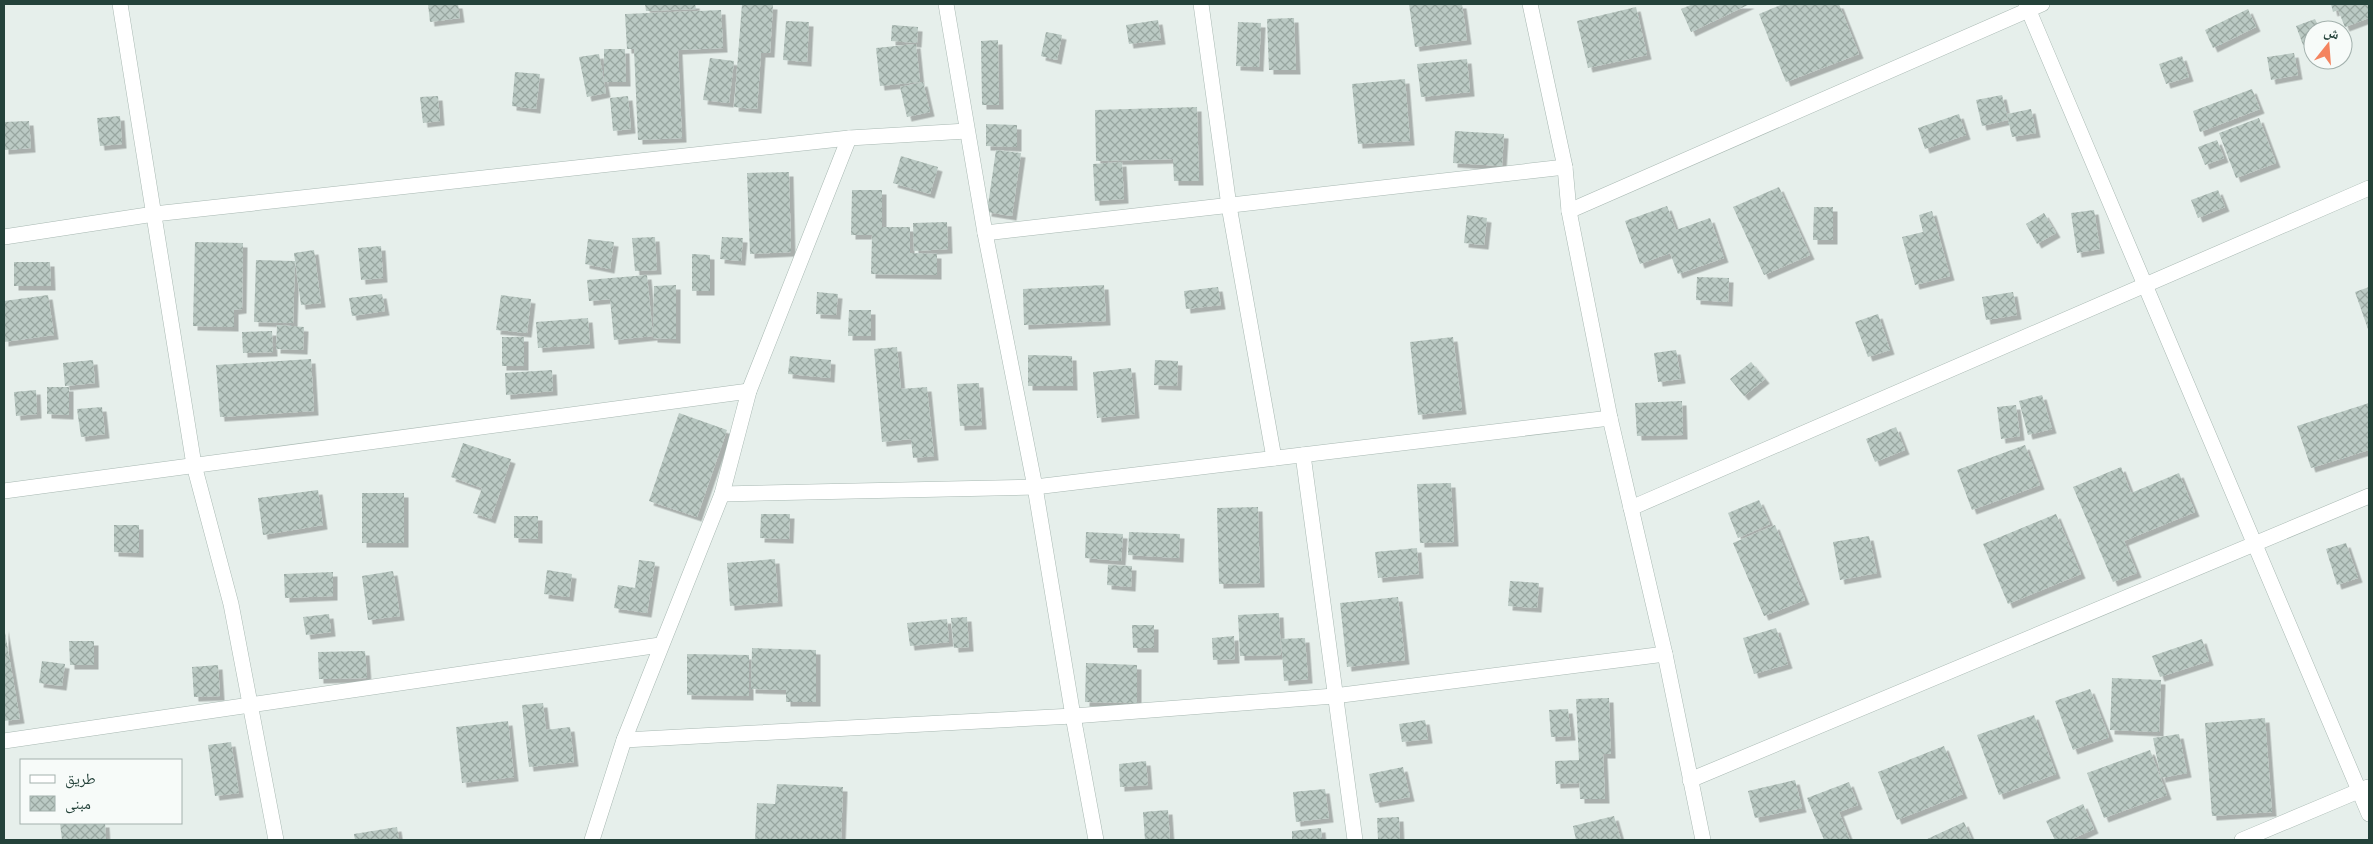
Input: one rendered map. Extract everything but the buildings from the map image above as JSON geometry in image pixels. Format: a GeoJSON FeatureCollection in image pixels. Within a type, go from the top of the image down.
{"type":"FeatureCollection","features":[{"type":"Feature","properties":{"kind":"street"},"geometry":{"type":"LineString","coordinates":[[120,4],[194,465],[231,604],[276,840]]}},
{"type":"Feature","properties":{"kind":"street"},"geometry":{"type":"LineString","coordinates":[[946,4],[985,233],[1035,487],[1073,716],[1096,840]]}},
{"type":"Feature","properties":{"kind":"street"},"geometry":{"type":"LineString","coordinates":[[1201,4],[1229,206],[1274,458]]}},
{"type":"Feature","properties":{"kind":"street"},"geometry":{"type":"LineString","coordinates":[[1530,4],[1565,167],[1569,212],[1610,418],[1665,654],[1703,840]]}},
{"type":"Feature","properties":{"kind":"street"},"geometry":{"type":"LineString","coordinates":[[1569,212],[2032,6],[2254,543],[2364,789],[2369,814]]}},
{"type":"Feature","properties":{"kind":"street"},"geometry":{"type":"LineString","coordinates":[[4,237],[154,214],[849,138],[967,132]]}},
{"type":"Feature","properties":{"kind":"street"},"geometry":{"type":"LineString","coordinates":[[592,840],[624,740],[660,645],[722,494],[749,391],[849,138]]}},
{"type":"Feature","properties":{"kind":"street"},"geometry":{"type":"LineString","coordinates":[[985,233],[1565,167]]}},
{"type":"Feature","properties":{"kind":"street"},"geometry":{"type":"LineString","coordinates":[[1631,508],[2369,188]]}},
{"type":"Feature","properties":{"kind":"street"},"geometry":{"type":"LineString","coordinates":[[4,491],[749,391]]}},
{"type":"Feature","properties":{"kind":"street"},"geometry":{"type":"LineString","coordinates":[[722,494],[1035,487],[1610,418]]}},
{"type":"Feature","properties":{"kind":"street"},"geometry":{"type":"LineString","coordinates":[[1302,455],[1355,840]]}},
{"type":"Feature","properties":{"kind":"street"},"geometry":{"type":"LineString","coordinates":[[1690,780],[2369,496]]}},
{"type":"Feature","properties":{"kind":"street"},"geometry":{"type":"LineString","coordinates":[[4,742],[660,645]]}},
{"type":"Feature","properties":{"kind":"street"},"geometry":{"type":"LineString","coordinates":[[624,740],[1073,716],[1334,696],[1665,654]]}},
{"type":"Feature","properties":{"kind":"street"},"geometry":{"type":"LineString","coordinates":[[2242,840],[2364,789]]}}]}
